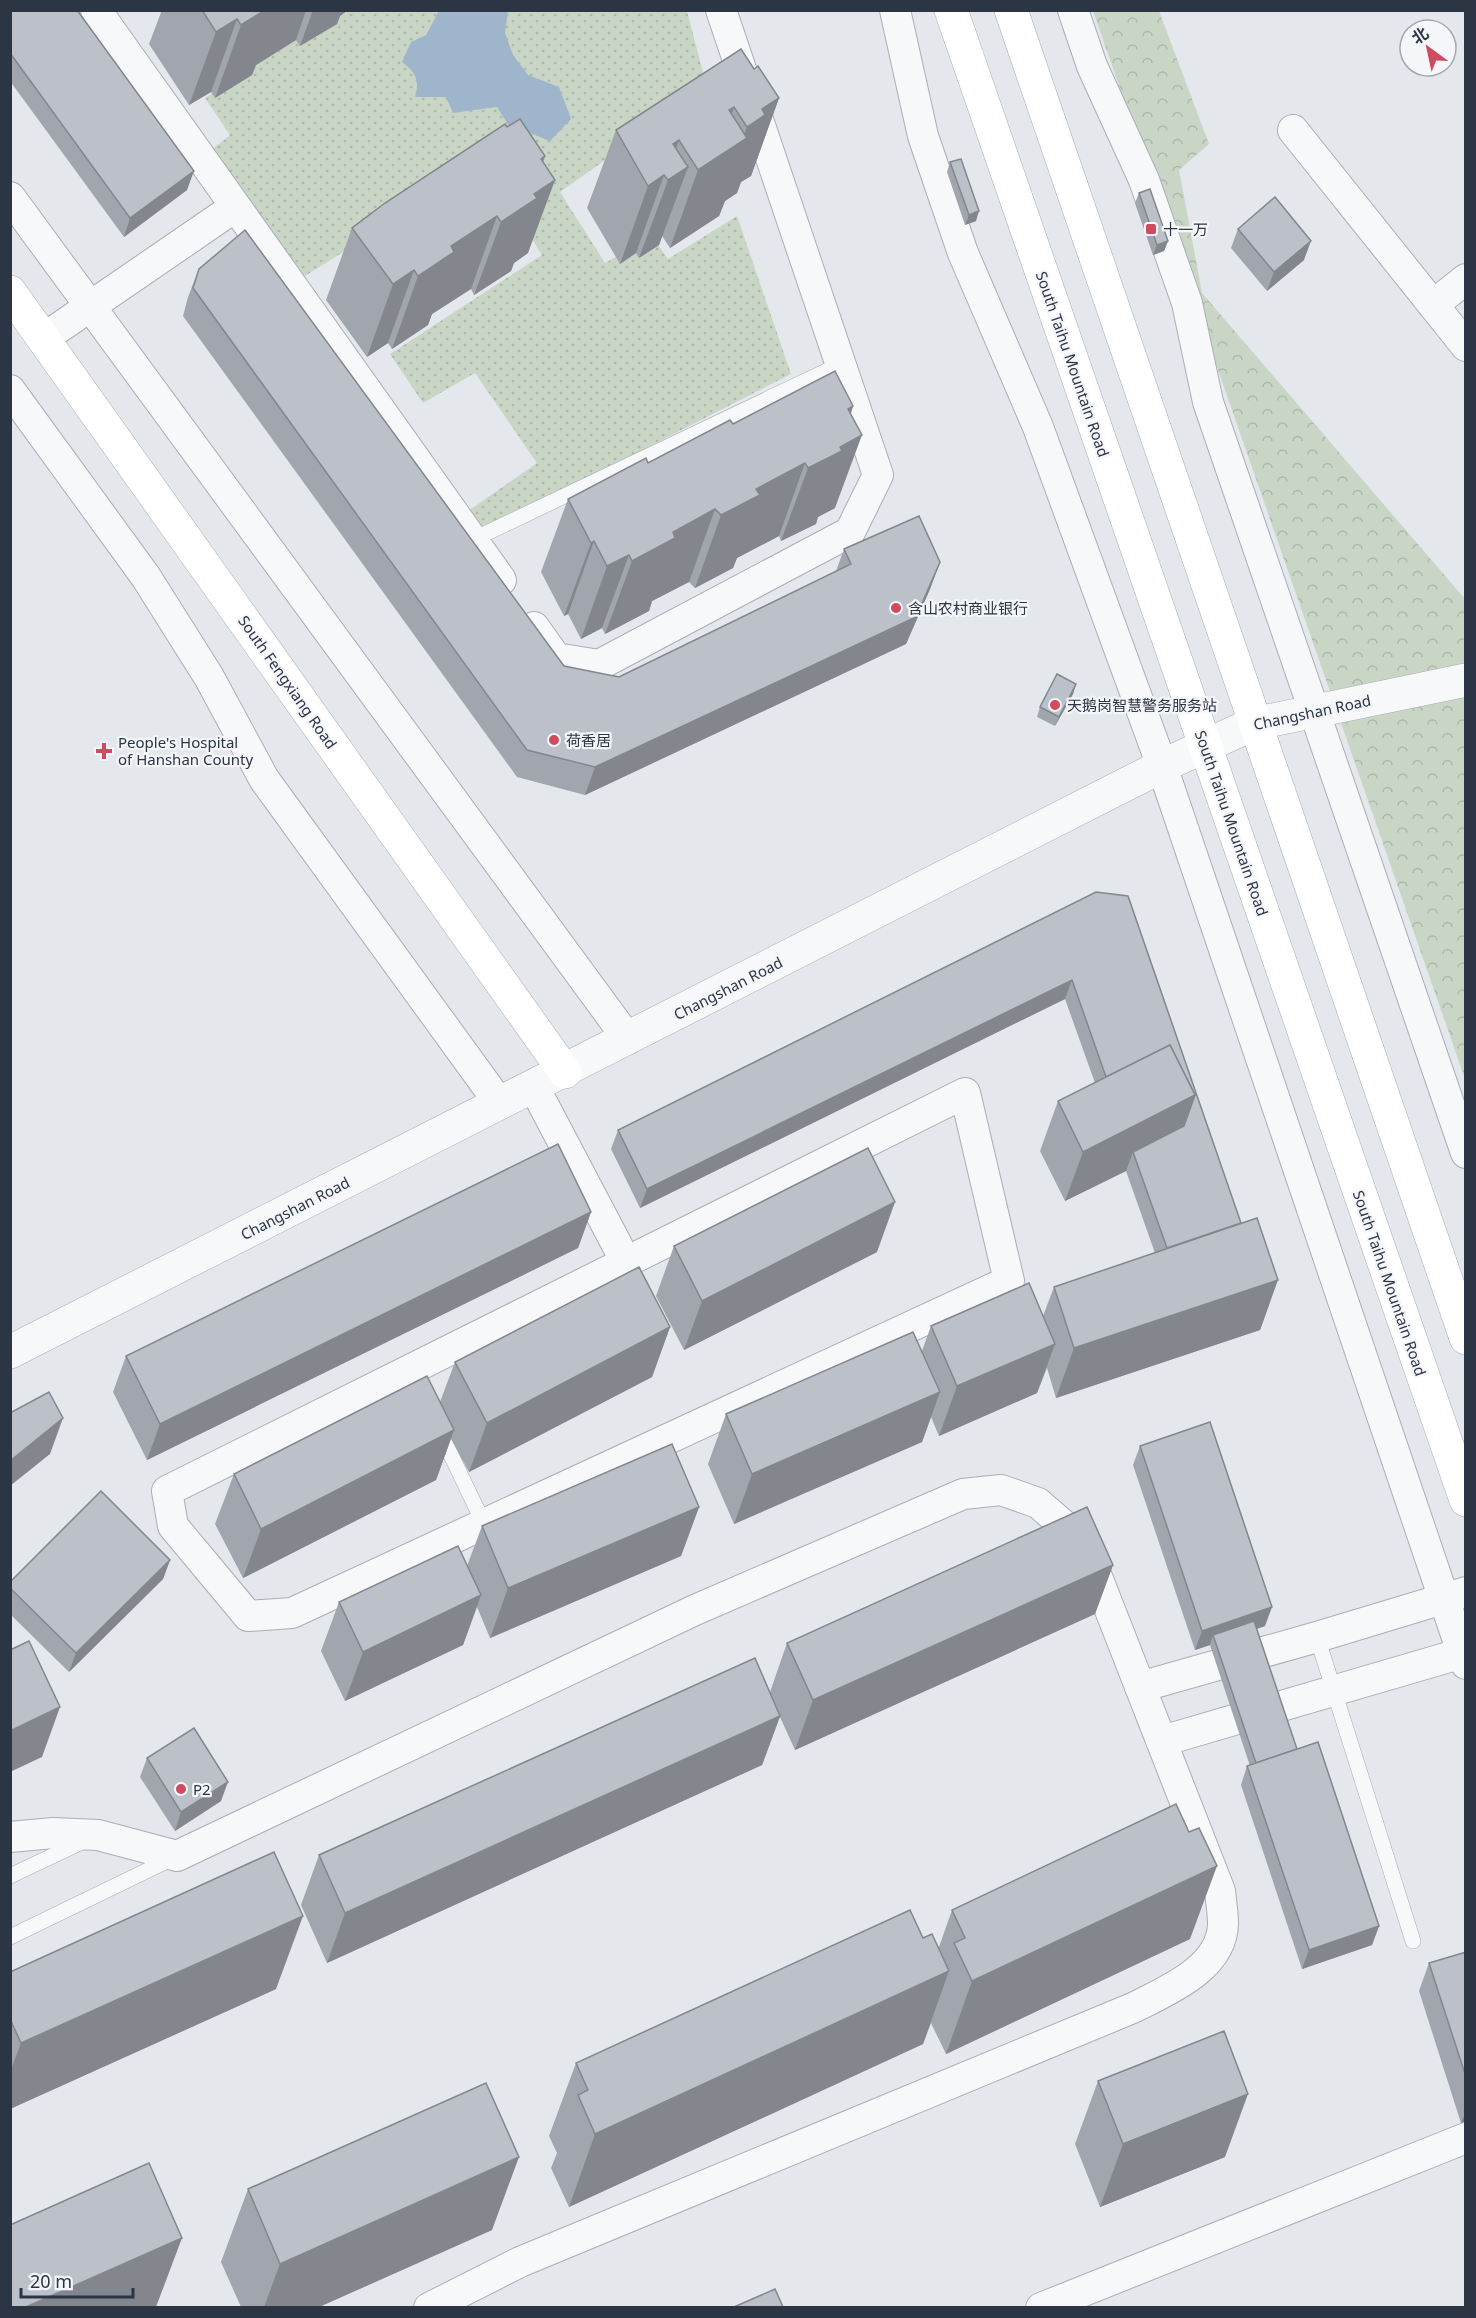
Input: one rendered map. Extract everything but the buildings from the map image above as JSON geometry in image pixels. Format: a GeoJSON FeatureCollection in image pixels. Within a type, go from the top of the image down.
{"type":"FeatureCollection","features":[{"type":"Feature","properties":{"kind":"main road","name":"South Taihu Mountain Road"},"geometry":{"type":"LineString","coordinates":[[951,10],[1466,1500]]}},
{"type":"Feature","properties":{"kind":"main road"},"geometry":{"type":"LineString","coordinates":[[1011,10],[1253,724],[1466,1338]]}},
{"type":"Feature","properties":{"kind":"main road","name":"South Fengxiang Road"},"geometry":{"type":"LineString","coordinates":[[10,292],[565,1072]]}},
{"type":"Feature","properties":{"kind":"street"},"geometry":{"type":"LineString","coordinates":[[96,10],[556,658],[599,666],[850,532],[878,475],[721,10]]}},
{"type":"Feature","properties":{"kind":"street"},"geometry":{"type":"LineString","coordinates":[[895,10],[923,136],[963,253],[1038,427],[1162,766],[1455,1595],[1464,1656],[1162,1741]]}},
{"type":"Feature","properties":{"kind":"street"},"geometry":{"type":"LineString","coordinates":[[1073,10],[1092,66],[1144,180],[1187,303],[1208,402],[1466,1153]]}},
{"type":"Feature","properties":{"kind":"street"},"geometry":{"type":"LineString","coordinates":[[1293,130],[1466,346]]}},
{"type":"Feature","properties":{"kind":"street"},"geometry":{"type":"LineString","coordinates":[[10,197],[628,1039]]}},
{"type":"Feature","properties":{"kind":"street"},"geometry":{"type":"LineString","coordinates":[[44,338],[235,207]]}},
{"type":"Feature","properties":{"kind":"street"},"geometry":{"type":"LineString","coordinates":[[1433,305],[1466,279]]}},
{"type":"Feature","properties":{"kind":"street"},"geometry":{"type":"LineString","coordinates":[[10,390],[146,577],[209,677],[264,778],[500,1104]]}},
{"type":"Feature","properties":{"kind":"street","name":"Changshan Road"},"geometry":{"type":"LineString","coordinates":[[10,1352],[1205,746],[1253,724],[1466,680]]}},
{"type":"Feature","properties":{"kind":"street"},"geometry":{"type":"LineString","coordinates":[[534,1087],[626,1262]]}},
{"type":"Feature","properties":{"kind":"street"},"geometry":{"type":"LineString","coordinates":[[964,1093],[1009,1281],[292,1613],[248,1616],[173,1526],[167,1491],[413,1375],[626,1262],[964,1093]]}},
{"type":"Feature","properties":{"kind":"street"},"geometry":{"type":"LineString","coordinates":[[10,1837],[54,1833],[98,1835],[177,1856],[695,1610],[963,1494],[1001,1490],[1038,1503],[1068,1529],[1092,1564],[1221,1891],[1223,1926],[1213,1954],[1191,1977],[1135,2007],[520,2262],[429,2307]]}},
{"type":"Feature","properties":{"kind":"street"},"geometry":{"type":"LineString","coordinates":[[1140,1687],[1455,1595]]}},
{"type":"Feature","properties":{"kind":"street"},"geometry":{"type":"LineString","coordinates":[[1041,2307],[1466,2138]]}},
{"type":"Feature","properties":{"kind":"lane"},"geometry":{"type":"LineString","coordinates":[[472,540],[841,364]]}},
{"type":"Feature","properties":{"kind":"lane"},"geometry":{"type":"LineString","coordinates":[[435,1421],[484,1524]]}},
{"type":"Feature","properties":{"kind":"lane"},"geometry":{"type":"LineString","coordinates":[[1317,1637],[1413,1941]]}},
{"type":"Feature","properties":{"kind":"lane"},"geometry":{"type":"LineString","coordinates":[[10,1876],[98,1835]]}},
{"type":"Feature","properties":{"kind":"lane"},"geometry":{"type":"LineString","coordinates":[[10,1937],[177,1856]]}},
{"type":"Feature","properties":{"kind":"green space"},"geometry":{"type":"Polygon","coordinates":[[[336,11],[687,11],[707,88],[560,192],[605,263],[652,236],[668,259],[737,216],[791,374],[502,522],[480,528],[464,514],[537,463],[475,373],[423,403],[390,354],[542,255],[485,164],[300,279],[206,154],[230,135],[205,98],[336,11]]]}},
{"type":"Feature","properties":{"kind":"green space"},"geometry":{"type":"Polygon","coordinates":[[[1093,11],[1159,11],[1209,144],[1179,170],[1202,293],[1465,599],[1465,1079],[1093,11]]]}},
{"type":"Feature","properties":{"kind":"water"},"geometry":{"type":"Polygon","coordinates":[[[439,11],[508,11],[505,33],[513,55],[528,75],[559,87],[571,119],[550,141],[530,133],[516,137],[497,107],[453,113],[446,97],[415,97],[416,77],[411,69],[402,62],[411,42],[426,35],[439,11]]]}},
{"type":"Feature","properties":{"kind":"place","name":"十一万"},"geometry":{"type":"Point","coordinates":[1151,229]}},
{"type":"Feature","properties":{"kind":"place","name":"含山农村商业银行"},"geometry":{"type":"Point","coordinates":[896,608]}},
{"type":"Feature","properties":{"kind":"place","name":"天鹅岗智慧警务服务站"},"geometry":{"type":"Point","coordinates":[1055,705]}},
{"type":"Feature","properties":{"kind":"place","name":"荷香居"},"geometry":{"type":"Point","coordinates":[554,740]}},
{"type":"Feature","properties":{"kind":"place","name":"People's Hospital of Hanshan County"},"geometry":{"type":"Point","coordinates":[104,751]}},
{"type":"Feature","properties":{"kind":"place","name":"P2"},"geometry":{"type":"Point","coordinates":[181,1789]}}]}
